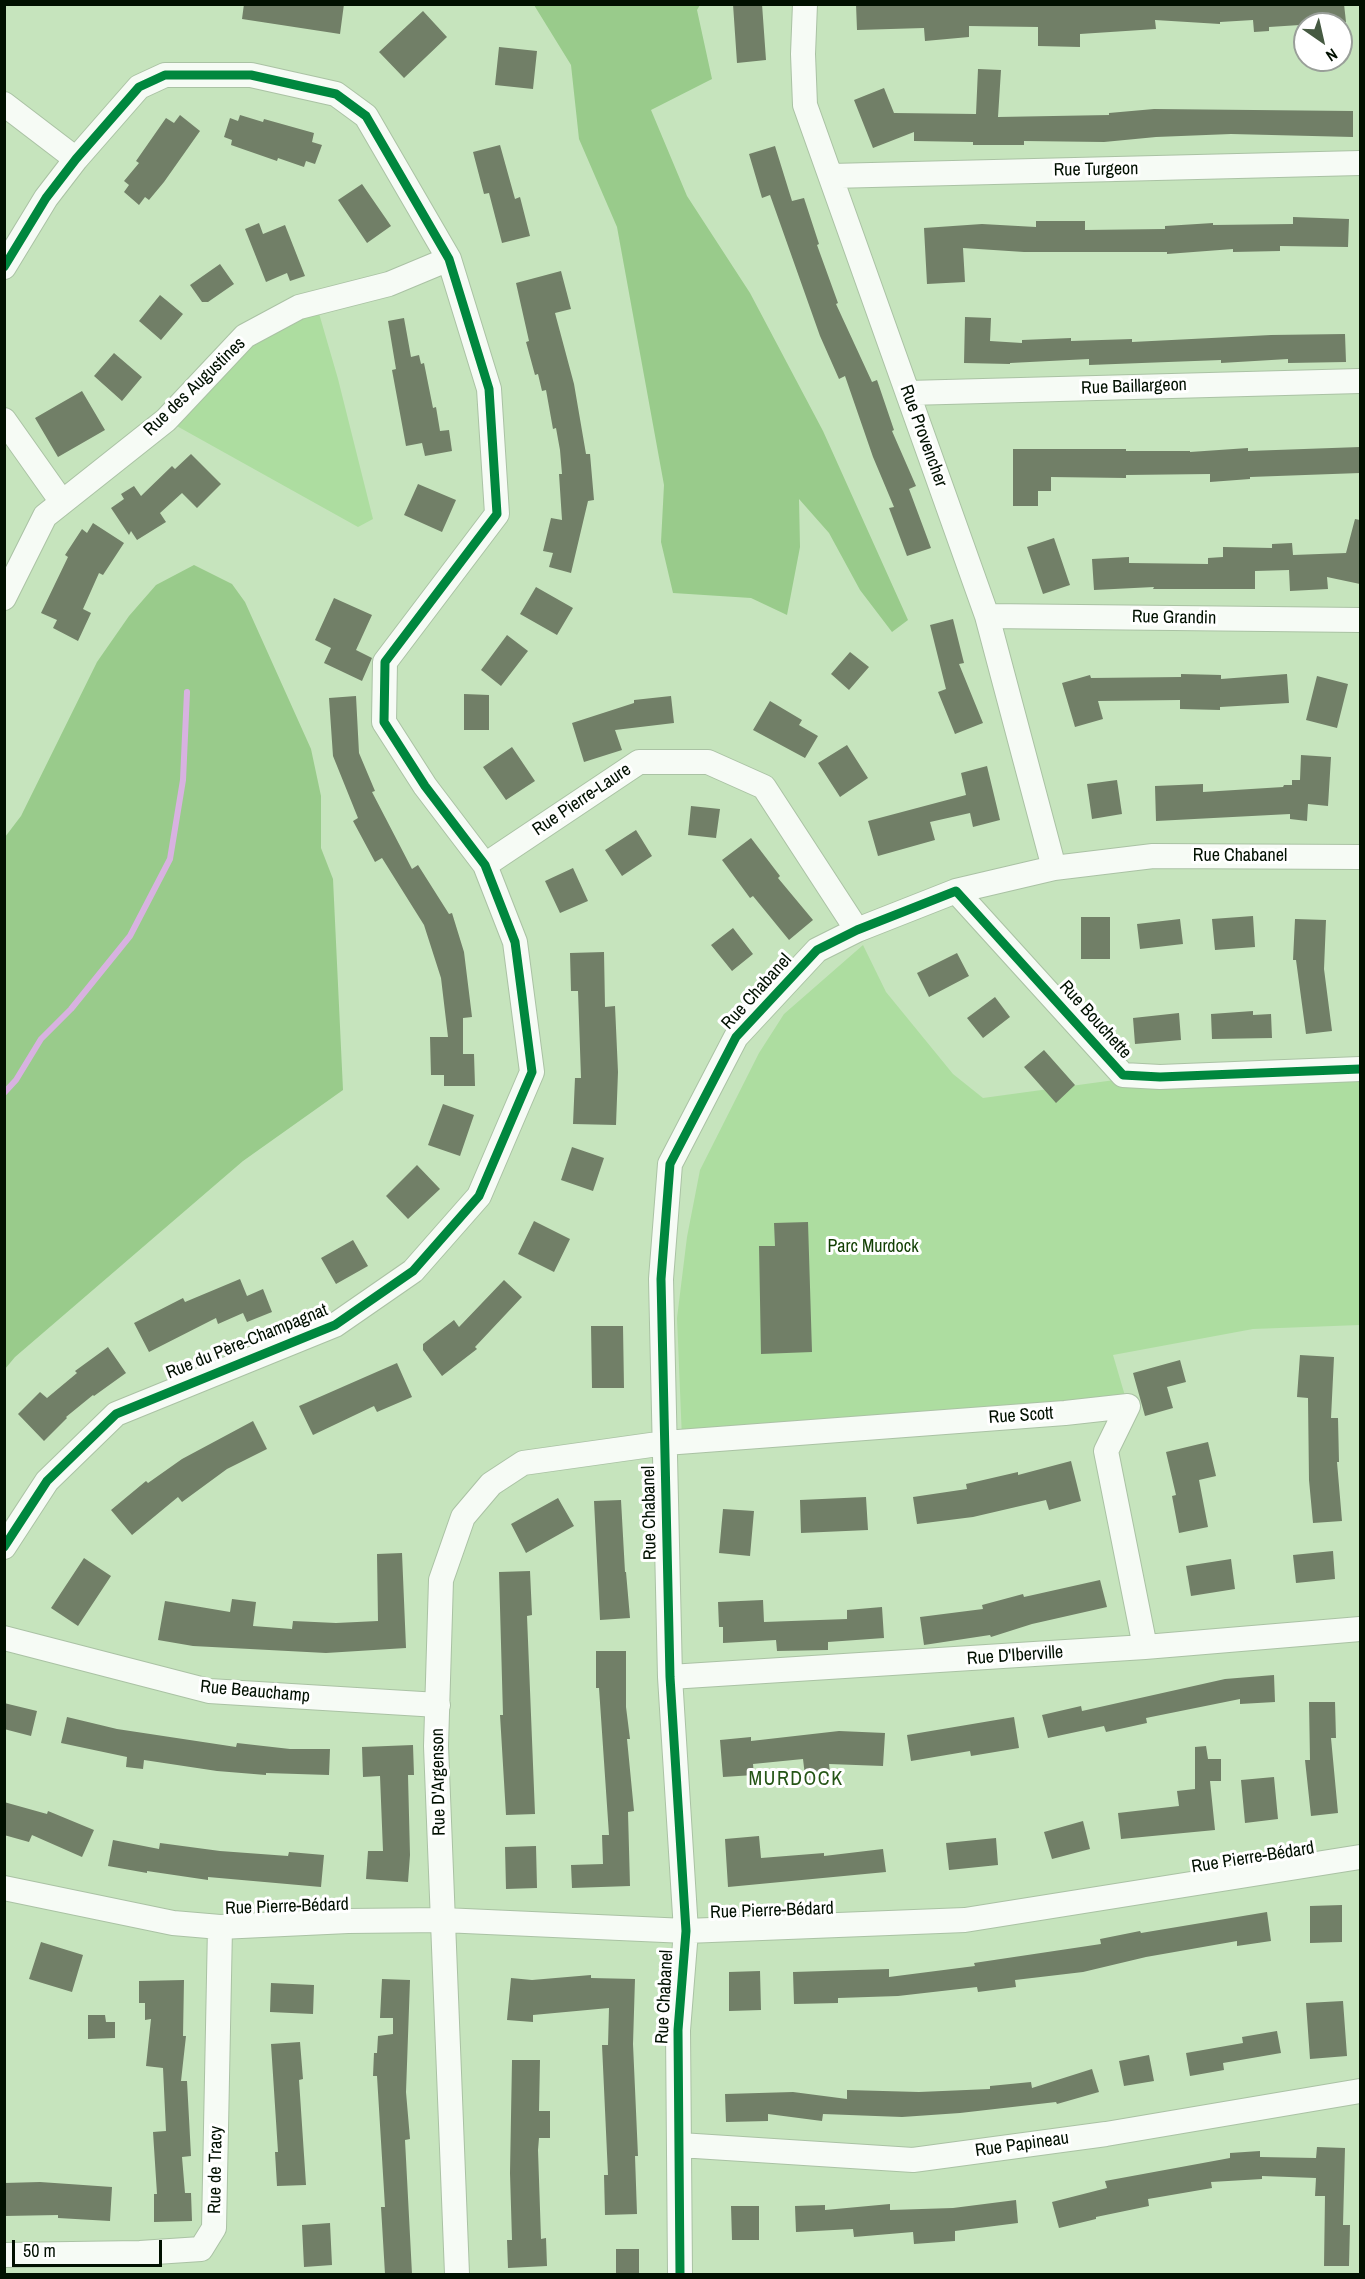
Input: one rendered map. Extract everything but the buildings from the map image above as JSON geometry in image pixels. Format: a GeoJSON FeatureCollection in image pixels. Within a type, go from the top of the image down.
{"type":"FeatureCollection","features":[{"type":"Feature","properties":{"kind":"street","name":"Rue Provencher"},"geometry":{"type":"LineString","coordinates":[[805,4],[803,54],[805,105],[987,616],[1054,868]]}},
{"type":"Feature","properties":{"kind":"street","name":"Rue du Père-Champagnat"},"geometry":{"type":"LineString","coordinates":[[4,267],[46,198],[76,159],[140,87],[165,75],[251,75],[336,94],[366,116],[449,259],[489,388],[497,514],[385,662],[384,722],[425,786],[485,865],[515,942],[532,1072],[480,1196],[413,1271],[335,1325],[116,1414],[47,1481],[4,1548]]}},
{"type":"Feature","properties":{"kind":"street"},"geometry":{"type":"LineString","coordinates":[[4,104],[76,159]]}},
{"type":"Feature","properties":{"kind":"street","name":"Rue Turgeon"},"geometry":{"type":"LineString","coordinates":[[831,176],[1360,163]]}},
{"type":"Feature","properties":{"kind":"street","name":"Rue des Augustines"},"geometry":{"type":"LineString","coordinates":[[4,598],[45,516],[166,420],[245,336],[299,307],[389,284],[449,259]]}},
{"type":"Feature","properties":{"kind":"street","name":"Rue Baillargeon"},"geometry":{"type":"LineString","coordinates":[[908,393],[1360,381]]}},
{"type":"Feature","properties":{"kind":"street"},"geometry":{"type":"LineString","coordinates":[[4,420],[62,502]]}},
{"type":"Feature","properties":{"kind":"street","name":"Rue Grandin"},"geometry":{"type":"LineString","coordinates":[[987,616],[1360,620]]}},
{"type":"Feature","properties":{"kind":"street","name":"Rue Pierre-Laure"},"geometry":{"type":"LineString","coordinates":[[485,865],[639,762],[708,762],[764,787],[857,930]]}},
{"type":"Feature","properties":{"kind":"street","name":"Rue Chabanel"},"geometry":{"type":"LineString","coordinates":[[680,2274],[678,2030],[686,1931],[670,1677],[661,1279],[670,1164],[736,1037],[817,950],[857,930],[956,891],[1054,868],[1153,856],[1360,857]]}},
{"type":"Feature","properties":{"kind":"street","name":"Rue Bouchette"},"geometry":{"type":"LineString","coordinates":[[956,891],[1123,1075],[1161,1077],[1360,1069]]}},
{"type":"Feature","properties":{"kind":"street","name":"Rue Scott"},"geometry":{"type":"LineString","coordinates":[[665,1443],[1065,1413],[1128,1406],[1107,1451],[1145,1647]]}},
{"type":"Feature","properties":{"kind":"street","name":"Rue D'Argenson"},"geometry":{"type":"LineString","coordinates":[[457,2274],[436,1746],[441,1580],[463,1517],[491,1484],[524,1463],[665,1443]]}},
{"type":"Feature","properties":{"kind":"street","name":"Rue D'Iberville"},"geometry":{"type":"LineString","coordinates":[[670,1677],[1145,1647],[1360,1629]]}},
{"type":"Feature","properties":{"kind":"street","name":"Rue Beauchamp"},"geometry":{"type":"LineString","coordinates":[[4,1638],[209,1691],[438,1705]]}},
{"type":"Feature","properties":{"kind":"street","name":"Rue Pierre-Bédard"},"geometry":{"type":"LineString","coordinates":[[4,1888],[173,1923],[220,1927],[348,1921],[443,1920],[686,1931],[964,1920],[1360,1857]]}},
{"type":"Feature","properties":{"kind":"street","name":"Rue de Tracy"},"geometry":{"type":"LineString","coordinates":[[4,2254],[140,2253],[201,2249],[214,2228],[220,1927]]}},
{"type":"Feature","properties":{"kind":"street","name":"Rue Papineau"},"geometry":{"type":"LineString","coordinates":[[680,2145],[913,2160],[1106,2134],[1360,2091]]}},
{"type":"Feature","properties":{"kind":"green space"},"geometry":{"type":"Polygon","coordinates":[[[534,5],[700,5],[697,10],[712,79],[651,110],[687,196],[750,293],[823,431],[908,620],[892,632],[860,590],[829,533],[799,499],[800,547],[787,615],[751,598],[673,593],[661,542],[664,485],[617,227],[579,139],[571,65],[534,5]]]}},
{"type":"Feature","properties":{"kind":"green space"},"geometry":{"type":"Polygon","coordinates":[[[316,303],[338,379],[373,519],[358,527],[166,420],[245,336],[316,303]]]}},
{"type":"Feature","properties":{"kind":"green space"},"geometry":{"type":"Polygon","coordinates":[[[194,565],[232,584],[245,602],[311,749],[321,796],[321,848],[333,879],[343,1090],[243,1161],[15,1357],[5,1369],[5,837],[21,816],[97,662],[129,616],[156,585],[194,565]]]}},
{"type":"Feature","properties":{"kind":"green space","name":"Parc Murdock"},"geometry":{"type":"Polygon","coordinates":[[[863,945],[886,992],[953,1074],[983,1098],[1166,1073],[1360,1068],[1360,1325],[1253,1329],[1113,1355],[1128,1406],[682,1439],[677,1318],[687,1237],[700,1170],[759,1053],[784,1014],[863,945]]]}},
{"type":"Feature","properties":{"kind":"waterway"},"geometry":{"type":"LineString","coordinates":[[4,1093],[16,1080],[41,1039],[71,1009],[130,936],[170,859],[183,780],[187,692]]}},
{"type":"Feature","properties":{"kind":"cycle path"},"geometry":{"type":"LineString","coordinates":[[4,267],[46,198],[76,159],[139,87],[165,75],[251,75],[336,94],[366,116],[449,259],[489,389],[497,514],[385,662],[384,722],[425,786],[485,865],[515,942],[532,1072],[479,1196],[413,1271],[335,1325],[116,1414],[47,1481],[4,1547]]}},
{"type":"Feature","properties":{"kind":"cycle path"},"geometry":{"type":"LineString","coordinates":[[680,2274],[678,2030],[686,1931],[670,1677],[661,1279],[670,1164],[736,1037],[817,950],[857,930],[956,891],[1123,1075],[1160,1077],[1360,1069]]}},
{"type":"Feature","properties":{"kind":"district","name":"MURDOCK"},"geometry":{"type":"Point","coordinates":[796,1780]}}]}
